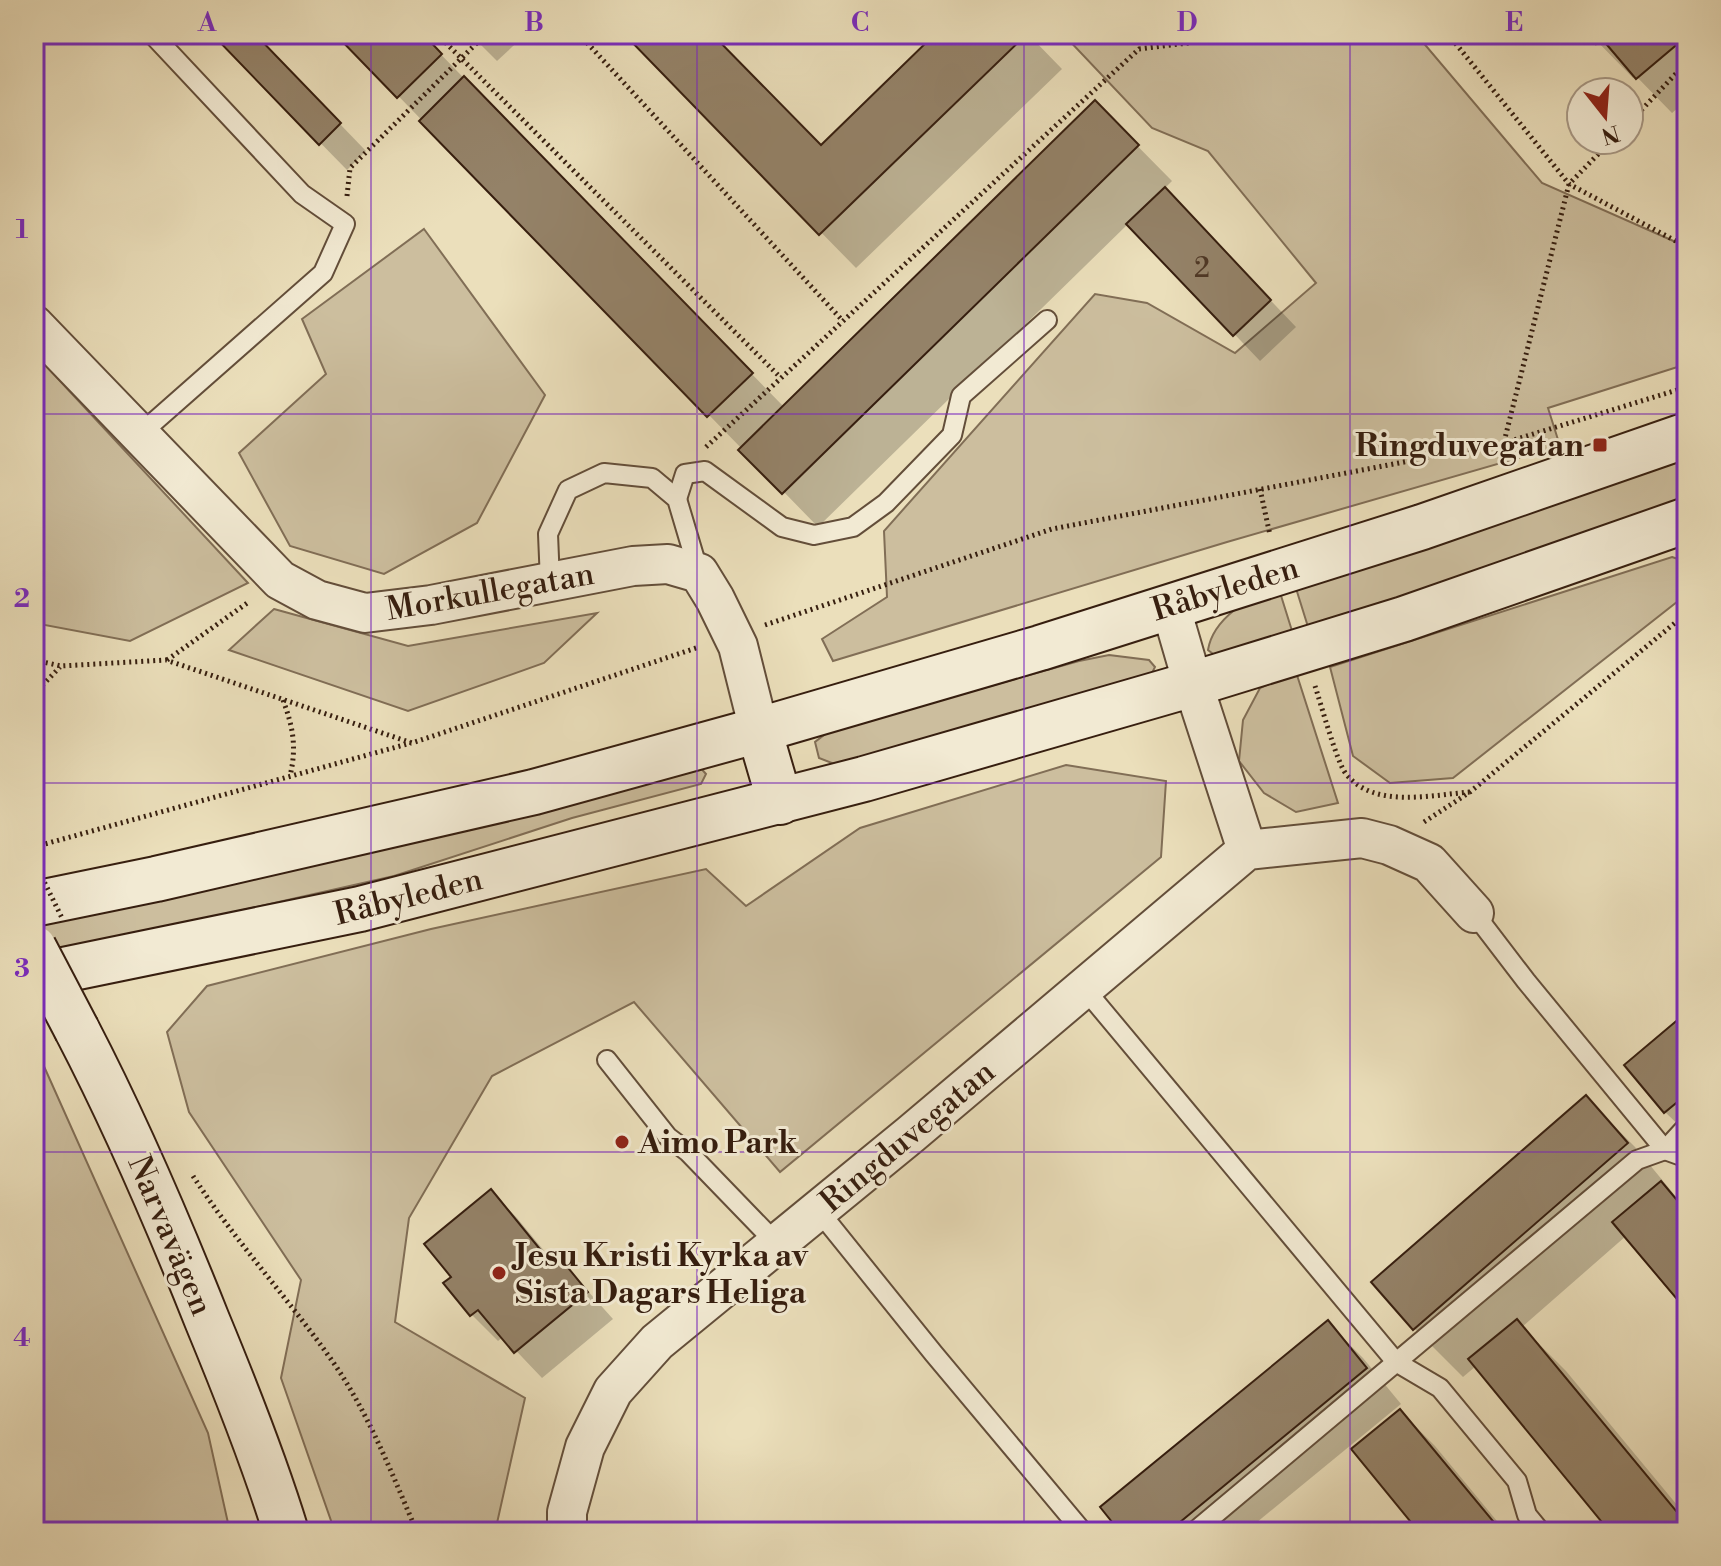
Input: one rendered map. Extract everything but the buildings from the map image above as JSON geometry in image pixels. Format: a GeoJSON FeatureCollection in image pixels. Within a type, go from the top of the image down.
{"type":"FeatureCollection","features":[{"type":"Feature","properties":{"kind":"main road","name":"Råbyleden"},"geometry":{"type":"LineString","coordinates":[[34,904],[519,796],[759,730],[1040,648],[1437,522],[1687,435]]}},
{"type":"Feature","properties":{"kind":"main road","name":"Råbyleden"},"geometry":{"type":"LineString","coordinates":[[34,976],[360,909],[780,802],[1193,684],[1404,619],[1687,520]]}},
{"type":"Feature","properties":{"kind":"main road"},"geometry":{"type":"LineString","coordinates":[[759,730],[780,802]]}},
{"type":"Feature","properties":{"kind":"main road","name":"Narvavägen"},"geometry":{"type":"LineString","coordinates":[[34,948],[106,1086],[172,1233],[264,1462],[286,1532]]}},
{"type":"Feature","properties":{"kind":"street","name":"Morkullegatan"},"geometry":{"type":"LineString","coordinates":[[34,325],[280,580],[317,600],[365,613],[431,605],[633,566],[668,564],[699,573]]}},
{"type":"Feature","properties":{"kind":"street"},"geometry":{"type":"LineString","coordinates":[[699,573],[733,635],[759,730]]}},
{"type":"Feature","properties":{"kind":"street"},"geometry":{"type":"LineString","coordinates":[[1170,605],[1247,850],[1362,838],[1389,845],[1429,863],[1474,913]]}},
{"type":"Feature","properties":{"kind":"street","name":"Ringduvegatan"},"geometry":{"type":"LineString","coordinates":[[567,1532],[567,1512],[585,1447],[613,1391],[657,1342],[911,1134],[1247,850]]}},
{"type":"Feature","properties":{"kind":"lane"},"geometry":{"type":"LineString","coordinates":[[138,436],[323,273],[345,224],[302,194],[152,34]]}},
{"type":"Feature","properties":{"kind":"lane"},"geometry":{"type":"LineString","coordinates":[[677,499],[685,474],[705,471],[782,527],[814,535],[853,527],[897,493],[952,435],[961,396],[1047,320]]}},
{"type":"Feature","properties":{"kind":"lane"},"geometry":{"type":"LineString","coordinates":[[550,582],[548,534],[568,490],[604,473],[652,478],[677,499],[699,573]]}},
{"type":"Feature","properties":{"kind":"lane"},"geometry":{"type":"LineString","coordinates":[[1474,913],[1665,1150],[1687,1158]]}},
{"type":"Feature","properties":{"kind":"lane"},"geometry":{"type":"LineString","coordinates":[[1083,987],[1396,1362],[1440,1388],[1517,1481],[1527,1515],[1541,1532]]}},
{"type":"Feature","properties":{"kind":"lane"},"geometry":{"type":"LineString","coordinates":[[607,1060],[668,1137],[688,1152],[776,1243]]}},
{"type":"Feature","properties":{"kind":"lane"},"geometry":{"type":"LineString","coordinates":[[1194,1532],[1637,1160],[1665,1150],[1687,1126]]}},
{"type":"Feature","properties":{"kind":"lane"},"geometry":{"type":"LineString","coordinates":[[818,1210],[1083,1532]]}},
{"type":"Feature","properties":{"kind":"path"},"geometry":{"type":"LineString","coordinates":[[437,34],[780,377]]}},
{"type":"Feature","properties":{"kind":"path"},"geometry":{"type":"LineString","coordinates":[[345,224],[350,168],[486,34]]}},
{"type":"Feature","properties":{"kind":"path"},"geometry":{"type":"LineString","coordinates":[[579,34],[842,320]]}},
{"type":"Feature","properties":{"kind":"path"},"geometry":{"type":"LineString","coordinates":[[685,474],[709,442],[1139,49],[1261,34]]}},
{"type":"Feature","properties":{"kind":"path"},"geometry":{"type":"LineString","coordinates":[[1448,34],[1569,184],[1687,247]]}},
{"type":"Feature","properties":{"kind":"path"},"geometry":{"type":"LineString","coordinates":[[1645,106],[1687,62]]}},
{"type":"Feature","properties":{"kind":"path"},"geometry":{"type":"LineString","coordinates":[[1504,443],[1569,184],[1596,156]]}},
{"type":"Feature","properties":{"kind":"path"},"geometry":{"type":"LineString","coordinates":[[34,847],[412,743],[1052,529],[1504,443],[1686,386]]}},
{"type":"Feature","properties":{"kind":"path"},"geometry":{"type":"LineString","coordinates":[[166,660],[280,580]]}},
{"type":"Feature","properties":{"kind":"path"},"geometry":{"type":"LineString","coordinates":[[1389,845],[1470,792],[1687,613]]}},
{"type":"Feature","properties":{"kind":"path"},"geometry":{"type":"LineString","coordinates":[[34,660],[61,666],[166,660],[412,743]]}},
{"type":"Feature","properties":{"kind":"path"},"geometry":{"type":"LineString","coordinates":[[34,694],[61,666]]}},
{"type":"Feature","properties":{"kind":"path"},"geometry":{"type":"LineString","coordinates":[[283,699],[294,731],[295,756],[290,776]]}},
{"type":"Feature","properties":{"kind":"path"},"geometry":{"type":"LineString","coordinates":[[186,1163],[235,1238],[333,1363],[383,1454],[417,1532]]}},
{"type":"Feature","properties":{"kind":"shaded area"},"geometry":{"type":"Polygon","coordinates":[[[1063,34],[1416,34],[1542,183],[1687,247],[1687,364],[1548,408],[1560,446],[833,661],[822,639],[887,597],[884,531],[1095,294],[1147,303],[1235,353],[1316,283],[1208,151],[1152,128],[1063,34]]]}},
{"type":"Feature","properties":{"kind":"shaded area"},"geometry":{"type":"Polygon","coordinates":[[[424,229],[545,395],[477,523],[384,574],[290,546],[239,453],[326,374],[302,319],[424,229]]]}},
{"type":"Feature","properties":{"kind":"shaded area"},"geometry":{"type":"Polygon","coordinates":[[[34,353],[248,583],[130,641],[34,623],[34,353]]]}},
{"type":"Feature","properties":{"kind":"shaded area"},"geometry":{"type":"Polygon","coordinates":[[[1687,453],[1687,501],[1309,630],[1294,582],[1687,453]]]}},
{"type":"Feature","properties":{"kind":"shaded area"},"geometry":{"type":"Polygon","coordinates":[[[1672,557],[1687,562],[1687,594],[1453,778],[1390,783],[1353,756],[1330,667],[1672,557]]]}},
{"type":"Feature","properties":{"kind":"shaded area"},"geometry":{"type":"Polygon","coordinates":[[[1278,586],[1293,634],[1217,657],[1208,650],[1211,638],[1225,618],[1245,602],[1278,586]]]}},
{"type":"Feature","properties":{"kind":"shaded area"},"geometry":{"type":"Polygon","coordinates":[[[274,609],[408,646],[597,613],[544,663],[408,711],[229,650],[274,609]]]}},
{"type":"Feature","properties":{"kind":"shaded area"},"geometry":{"type":"Polygon","coordinates":[[[1109,655],[1149,660],[1155,667],[1150,677],[837,765],[819,758],[815,742],[828,732],[1109,655]]]}},
{"type":"Feature","properties":{"kind":"shaded area"},"geometry":{"type":"Polygon","coordinates":[[[1296,672],[1338,803],[1296,812],[1264,793],[1239,761],[1243,720],[1260,688],[1296,672]]]}},
{"type":"Feature","properties":{"kind":"shaded area"},"geometry":{"type":"Polygon","coordinates":[[[698,765],[706,774],[701,784],[572,818],[394,876],[34,957],[34,921],[698,765]]]}},
{"type":"Feature","properties":{"kind":"shaded area"},"geometry":{"type":"Polygon","coordinates":[[[1066,765],[1166,781],[1161,857],[780,1172],[634,1002],[492,1076],[409,1218],[395,1322],[525,1398],[495,1532],[335,1532],[281,1378],[301,1280],[189,1112],[167,1032],[207,986],[431,929],[706,869],[746,906],[860,828],[1066,765]]]}},
{"type":"Feature","properties":{"kind":"shaded area"},"geometry":{"type":"Polygon","coordinates":[[[34,1044],[208,1433],[230,1532],[34,1532],[34,1044]]]}},
{"type":"Feature","properties":{"kind":"place","name":"Ringduvegatan"},"geometry":{"type":"Point","coordinates":[1600,445]}},
{"type":"Feature","properties":{"kind":"place","name":"Aimo Park"},"geometry":{"type":"Point","coordinates":[622,1142]}},
{"type":"Feature","properties":{"kind":"place","name":"Jesu Kristi Kyrka av Sista Dagars Heliga"},"geometry":{"type":"Point","coordinates":[499,1273]}}]}
